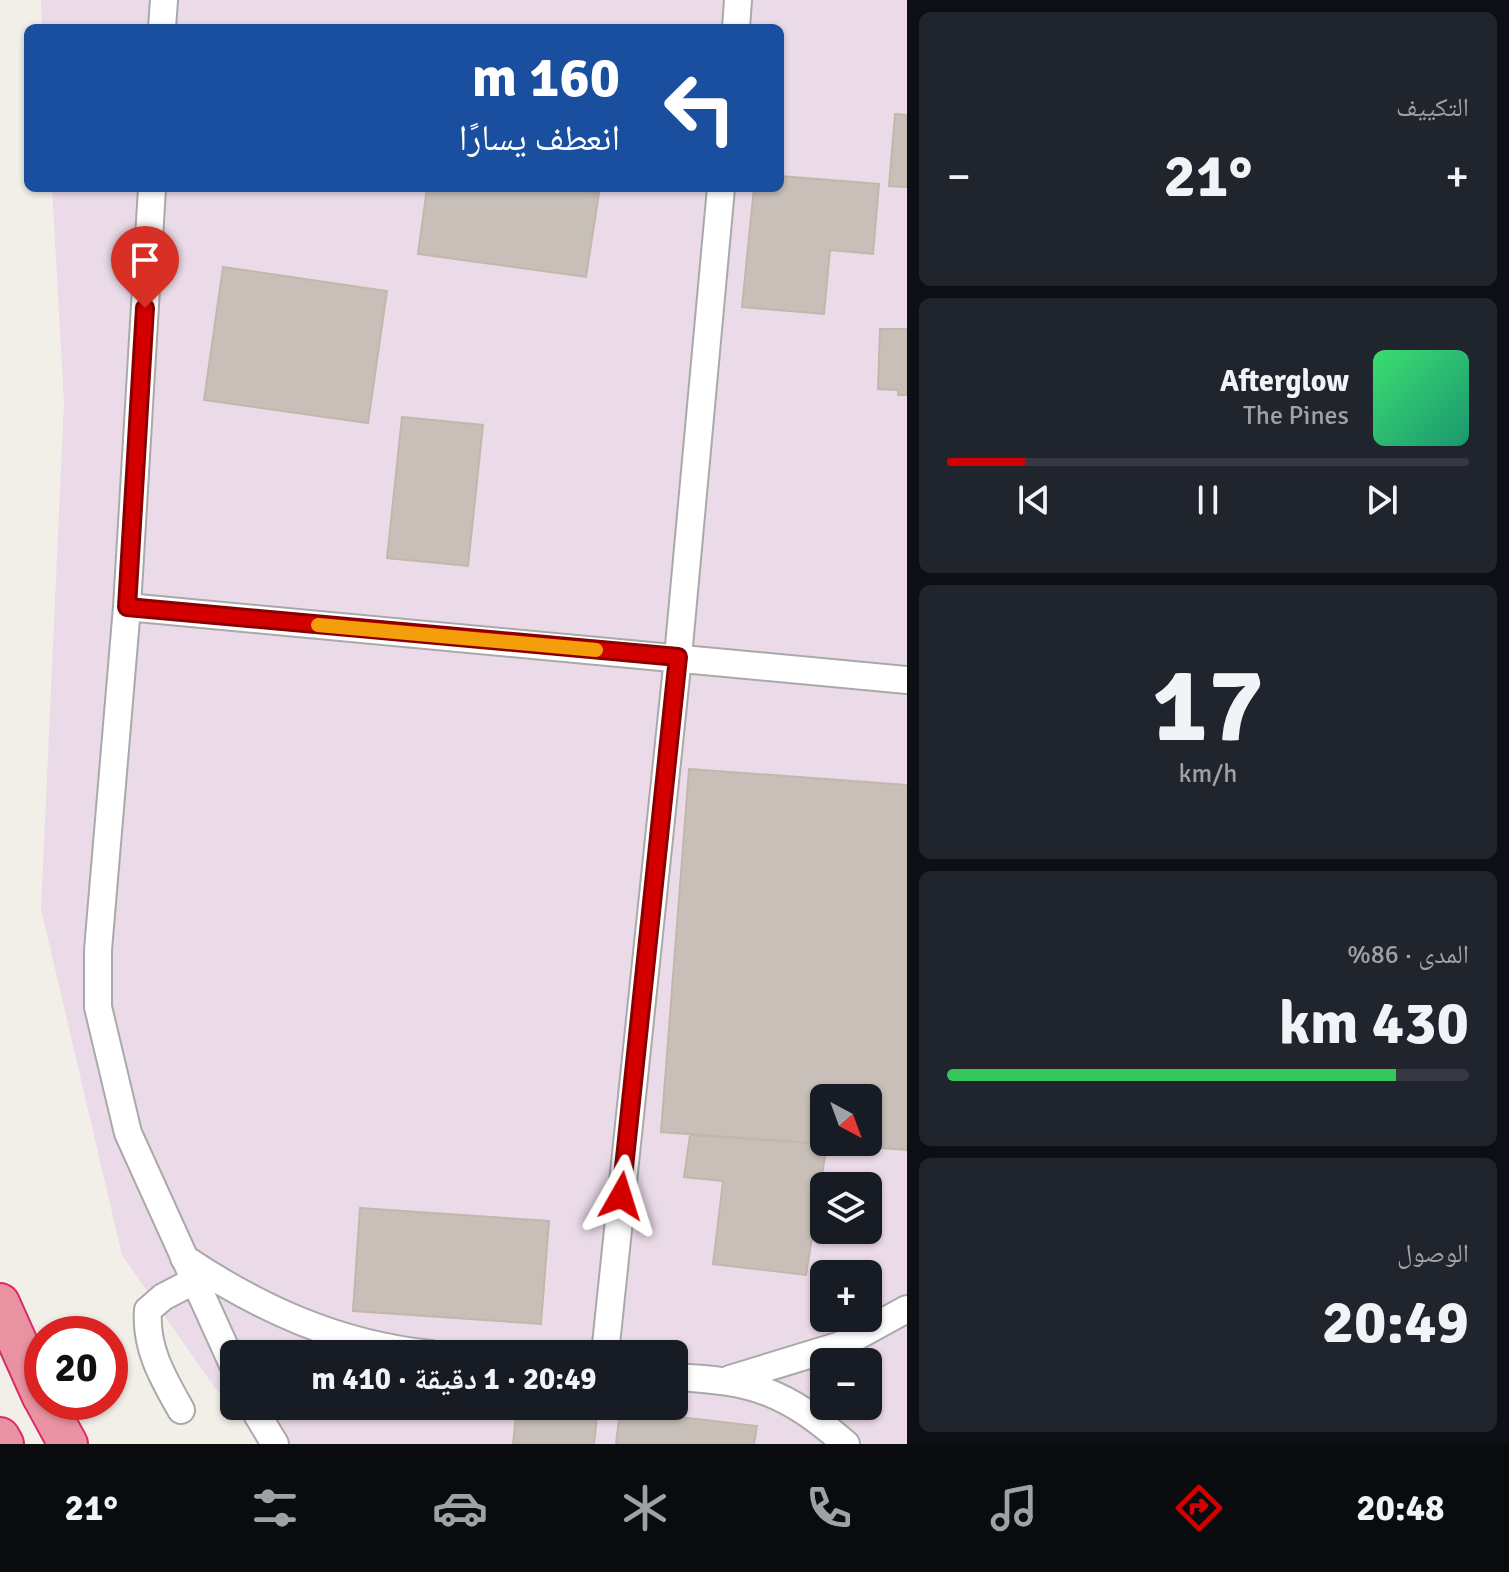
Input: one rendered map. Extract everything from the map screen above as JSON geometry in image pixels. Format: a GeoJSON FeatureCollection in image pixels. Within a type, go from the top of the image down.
{"type":"FeatureCollection","features":[{"type":"Feature","properties":{"kind":"highway"},"geometry":{"type":"LineString","coordinates":[[0,1303],[24,1357]]}},
{"type":"Feature","properties":{"kind":"highway"},"geometry":{"type":"LineString","coordinates":[[55,1420],[68,1444]]}},
{"type":"Feature","properties":{"kind":"highway"},"geometry":{"type":"LineString","coordinates":[[0,1437],[4,1444]]}},
{"type":"Feature","properties":{"kind":"lane"},"geometry":{"type":"LineString","coordinates":[[162,24],[164,0]]}},
{"type":"Feature","properties":{"kind":"lane"},"geometry":{"type":"LineString","coordinates":[[736,24],[738,0]]}},
{"type":"Feature","properties":{"kind":"lane"},"geometry":{"type":"LineString","coordinates":[[152,192],[127,607],[98,950],[98,1007],[128,1133],[221,1340]]}},
{"type":"Feature","properties":{"kind":"lane"},"geometry":{"type":"LineString","coordinates":[[606,1340],[678,657],[721,192]]}},
{"type":"Feature","properties":{"kind":"lane"},"geometry":{"type":"LineString","coordinates":[[127,607],[907,680]]}},
{"type":"Feature","properties":{"kind":"lane"},"geometry":{"type":"LineString","coordinates":[[182,1256],[230,1289],[282,1316],[353,1340]]}},
{"type":"Feature","properties":{"kind":"lane"},"geometry":{"type":"LineString","coordinates":[[181,1410],[158,1368],[146,1331],[148,1310],[163,1297],[194,1281]]}},
{"type":"Feature","properties":{"kind":"lane"},"geometry":{"type":"LineString","coordinates":[[730,1379],[841,1345],[907,1309]]}},
{"type":"Feature","properties":{"kind":"lane"},"geometry":{"type":"LineString","coordinates":[[688,1378],[730,1379],[771,1392],[804,1411],[846,1444]]}},
{"type":"Feature","properties":{"kind":"lane"},"geometry":{"type":"LineString","coordinates":[[260,1420],[275,1444]]}},
{"type":"Feature","properties":{"kind":"shaded area"},"geometry":{"type":"Polygon","coordinates":[[[41,0],[907,0],[907,1444],[269,1444],[246,1420],[688,1420],[688,1340],[220,1340],[220,1393],[122,1255],[41,909],[64,402],[52,192],[784,192],[784,24],[42,24],[41,0]]]}},
{"type":"Feature","properties":{"kind":"building"},"geometry":{"type":"Polygon","coordinates":[[[895,114],[907,115],[907,187],[889,186],[895,114]]]}},
{"type":"Feature","properties":{"kind":"building"},"geometry":{"type":"Polygon","coordinates":[[[784,176],[879,184],[873,254],[830,250],[824,314],[742,307],[754,192],[784,192],[784,176]]]}},
{"type":"Feature","properties":{"kind":"building"},"geometry":{"type":"Polygon","coordinates":[[[426,192],[599,193],[586,277],[418,254],[426,192]]]}},
{"type":"Feature","properties":{"kind":"building"},"geometry":{"type":"Polygon","coordinates":[[[223,267],[387,291],[368,423],[204,400],[223,267]]]}},
{"type":"Feature","properties":{"kind":"building"},"geometry":{"type":"Polygon","coordinates":[[[880,329],[907,329],[907,395],[898,395],[898,390],[878,389],[880,329]]]}},
{"type":"Feature","properties":{"kind":"building"},"geometry":{"type":"Polygon","coordinates":[[[402,417],[483,425],[468,566],[387,558],[402,417]]]}},
{"type":"Feature","properties":{"kind":"building"},"geometry":{"type":"Polygon","coordinates":[[[689,769],[907,785],[907,1150],[882,1148],[882,1084],[810,1084],[810,1143],[661,1132],[689,769]]]}},
{"type":"Feature","properties":{"kind":"building"},"geometry":{"type":"Polygon","coordinates":[[[690,1135],[810,1143],[810,1156],[825,1156],[823,1172],[810,1172],[811,1244],[806,1275],[713,1264],[723,1181],[684,1177],[690,1135]]]}},
{"type":"Feature","properties":{"kind":"building"},"geometry":{"type":"Polygon","coordinates":[[[360,1208],[549,1221],[541,1324],[353,1311],[360,1208]]]}},
{"type":"Feature","properties":{"kind":"building"},"geometry":{"type":"Polygon","coordinates":[[[688,1418],[757,1426],[754,1444],[616,1444],[619,1420],[688,1418]]]}},
{"type":"Feature","properties":{"kind":"building"},"geometry":{"type":"Polygon","coordinates":[[[516,1420],[597,1420],[594,1444],[513,1444],[516,1420]]]}},
{"type":"Feature","properties":{"kind":"slow traffic"},"geometry":{"type":"LineString","coordinates":[[318,625],[596,650]]}},
{"type":"Feature","properties":{"kind":"route"},"geometry":{"type":"LineString","coordinates":[[145,308],[127,607],[678,657],[621,1196]]}}]}
